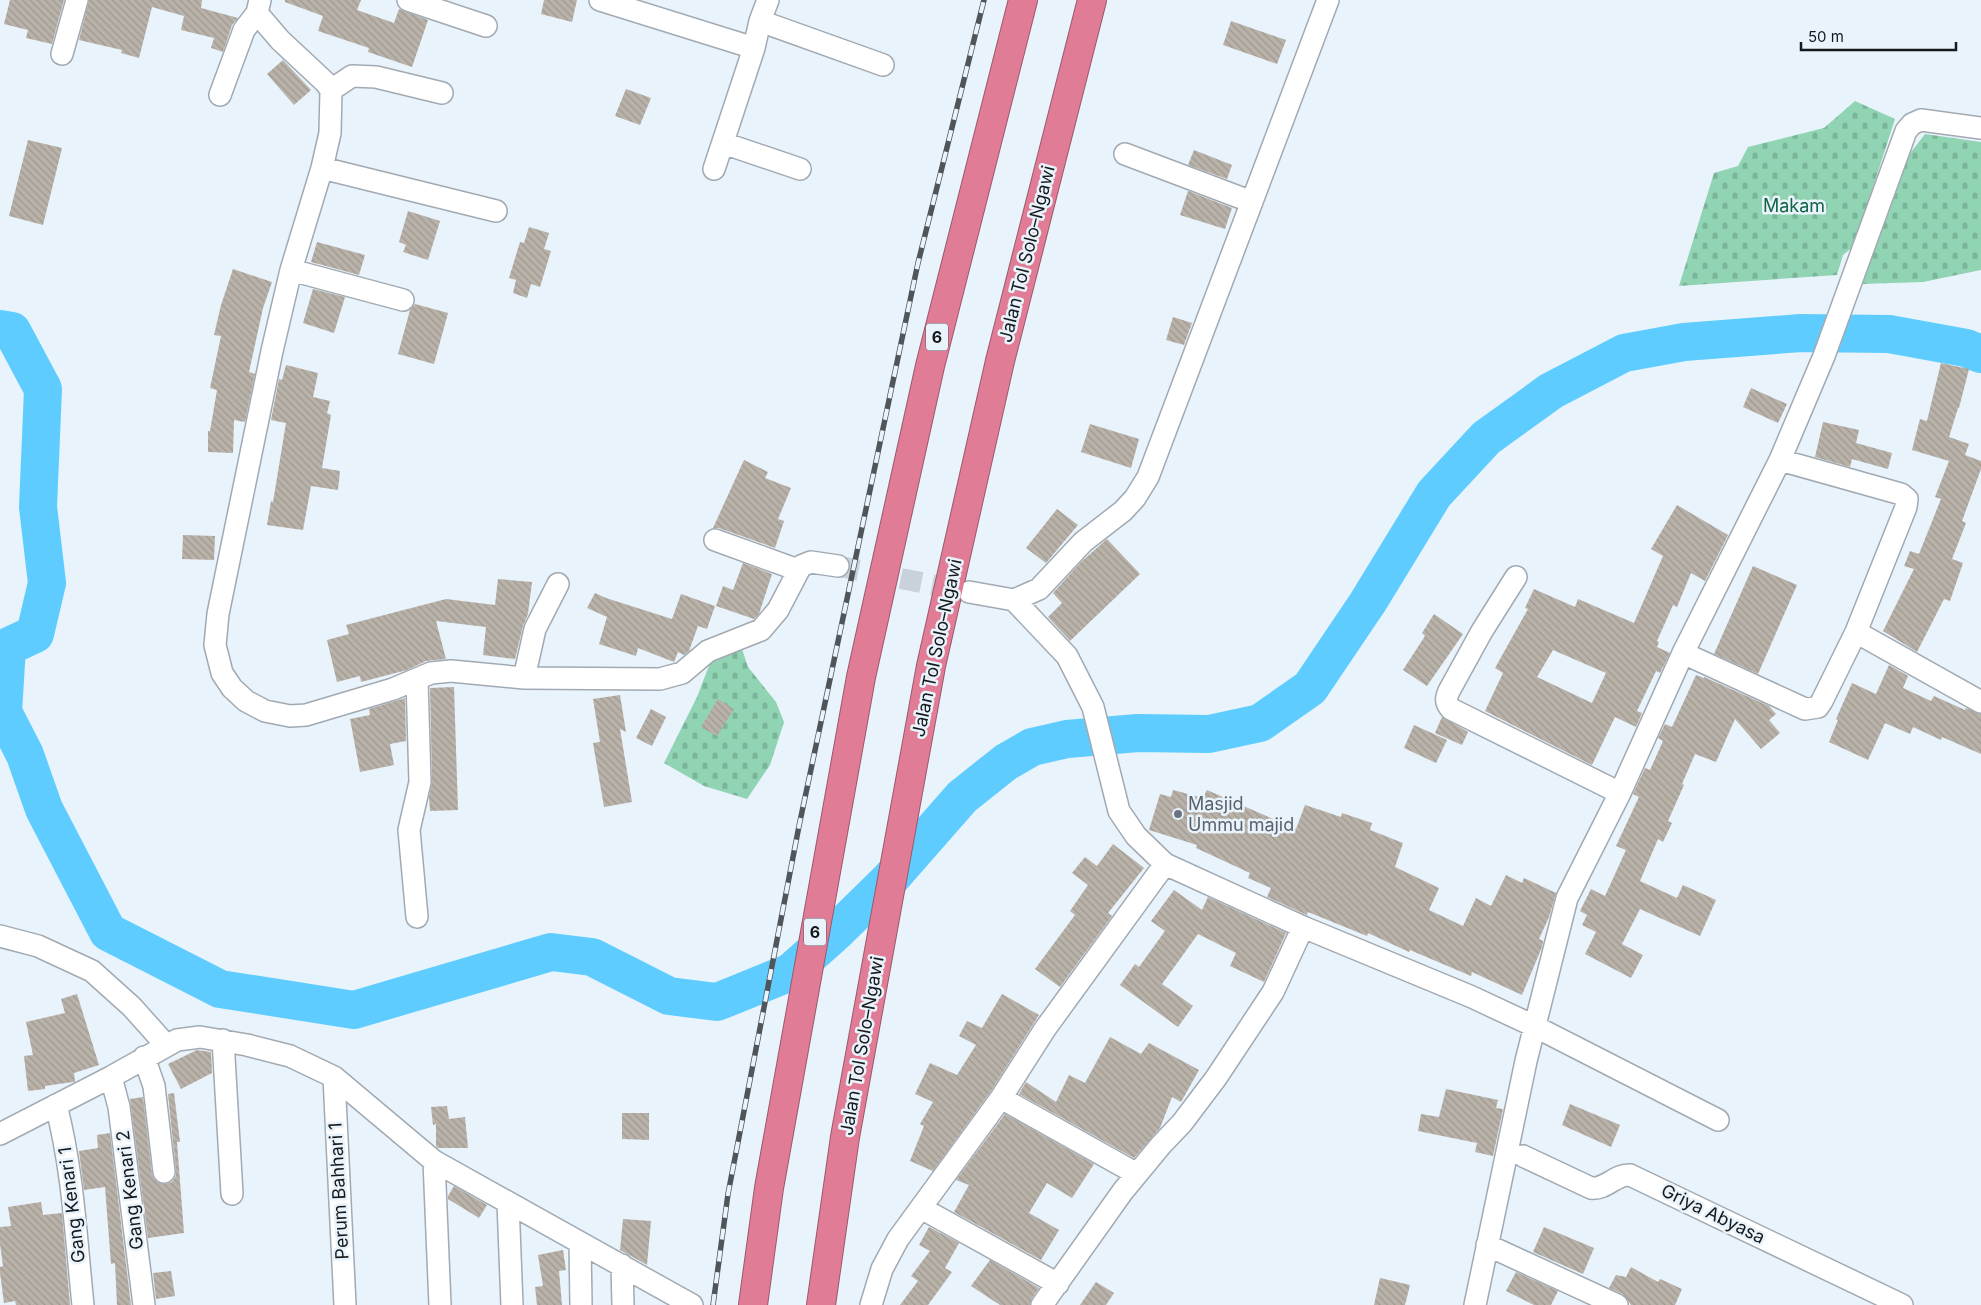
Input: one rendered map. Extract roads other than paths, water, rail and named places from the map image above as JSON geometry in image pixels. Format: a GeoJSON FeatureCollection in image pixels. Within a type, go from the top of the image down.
{"type":"FeatureCollection","features":[{"type":"Feature","properties":{"kind":"highway","name":"6"},"geometry":{"type":"LineString","coordinates":[[753,1305],[769,1188],[862,677],[930,366],[1024,0]]}},
{"type":"Feature","properties":{"kind":"highway","name":"Jalan Tol Solo–Ngawi"},"geometry":{"type":"LineString","coordinates":[[821,1305],[845,1137],[931,666],[1000,361],[1092,0]]}},
{"type":"Feature","properties":{"kind":"street"},"geometry":{"type":"LineString","coordinates":[[62,54],[77,0]]}},
{"type":"Feature","properties":{"kind":"street"},"geometry":{"type":"LineString","coordinates":[[408,0],[486,26]]}},
{"type":"Feature","properties":{"kind":"street"},"geometry":{"type":"LineString","coordinates":[[600,0],[754,48]]}},
{"type":"Feature","properties":{"kind":"street"},"geometry":{"type":"LineString","coordinates":[[714,169],[768,0]]}},
{"type":"Feature","properties":{"kind":"street"},"geometry":{"type":"LineString","coordinates":[[969,592],[1014,600],[1039,589],[1083,542],[1123,511],[1135,498],[1148,477],[1328,0]]}},
{"type":"Feature","properties":{"kind":"street"},"geometry":{"type":"LineString","coordinates":[[220,94],[244,30],[259,6],[280,40],[325,82],[331,90],[330,133],[322,168],[291,270],[270,361],[218,614],[215,646],[222,673],[232,688],[246,701],[265,712],[290,716],[306,715],[393,689],[431,673],[451,671],[524,678],[660,679],[682,673],[708,651],[761,630],[778,610],[801,566],[812,562],[838,566]]}},
{"type":"Feature","properties":{"kind":"street"},"geometry":{"type":"LineString","coordinates":[[760,21],[883,65]]}},
{"type":"Feature","properties":{"kind":"street"},"geometry":{"type":"LineString","coordinates":[[331,90],[352,76],[376,76],[442,93]]}},
{"type":"Feature","properties":{"kind":"street"},"geometry":{"type":"LineString","coordinates":[[1475,1305],[1534,1026],[1568,898],[1620,793],[1683,653],[1780,460],[1824,356],[1903,137],[1909,127],[1921,120],[1981,128]]}},
{"type":"Feature","properties":{"kind":"street"},"geometry":{"type":"LineString","coordinates":[[723,143],[800,169]]}},
{"type":"Feature","properties":{"kind":"street"},"geometry":{"type":"LineString","coordinates":[[1125,154],[1252,202]]}},
{"type":"Feature","properties":{"kind":"street"},"geometry":{"type":"LineString","coordinates":[[322,168],[496,211]]}},
{"type":"Feature","properties":{"kind":"street"},"geometry":{"type":"LineString","coordinates":[[291,270],[403,300]]}},
{"type":"Feature","properties":{"kind":"street"},"geometry":{"type":"LineString","coordinates":[[1683,653],[1805,709],[1818,707],[1822,701],[1856,632],[1906,507],[1907,499],[1901,494],[1780,460]]}},
{"type":"Feature","properties":{"kind":"street"},"geometry":{"type":"LineString","coordinates":[[715,540],[798,570]]}},
{"type":"Feature","properties":{"kind":"street"},"geometry":{"type":"LineString","coordinates":[[1516,577],[1482,631],[1449,691],[1447,697],[1448,705],[1620,793]]}},
{"type":"Feature","properties":{"kind":"street"},"geometry":{"type":"LineString","coordinates":[[524,678],[535,629],[558,584]]}},
{"type":"Feature","properties":{"kind":"street"},"geometry":{"type":"LineString","coordinates":[[1014,600],[1067,656],[1093,707],[1118,811],[1136,836],[1165,864],[1303,927],[1472,997],[1534,1026],[1718,1120]]}},
{"type":"Feature","properties":{"kind":"street"},"geometry":{"type":"LineString","coordinates":[[1856,632],[1981,702]]}},
{"type":"Feature","properties":{"kind":"street"},"geometry":{"type":"LineString","coordinates":[[417,679],[420,782],[410,830],[417,917]]}},
{"type":"Feature","properties":{"kind":"street"},"geometry":{"type":"LineString","coordinates":[[871,1305],[882,1269],[898,1239],[1001,1098],[1045,1029],[1165,864]]}},
{"type":"Feature","properties":{"kind":"street"},"geometry":{"type":"LineString","coordinates":[[1042,1305],[1137,1174],[1160,1145],[1182,1123],[1242,1041],[1273,992],[1303,927]]}},
{"type":"Feature","properties":{"kind":"street"},"geometry":{"type":"LineString","coordinates":[[0,936],[38,946],[92,971],[132,1007],[166,1044]]}},
{"type":"Feature","properties":{"kind":"street"},"geometry":{"type":"LineString","coordinates":[[0,1134],[111,1077],[166,1044],[187,1038],[200,1036],[223,1040],[290,1056],[334,1077],[434,1161],[692,1305]]}},
{"type":"Feature","properties":{"kind":"street"},"geometry":{"type":"LineString","coordinates":[[223,1040],[232,1194]]}},
{"type":"Feature","properties":{"kind":"street"},"geometry":{"type":"LineString","coordinates":[[144,1057],[154,1086],[164,1172]]}},
{"type":"Feature","properties":{"kind":"street","name":"Gang Kenari 2"},"geometry":{"type":"LineString","coordinates":[[111,1077],[121,1116],[144,1305]]}},
{"type":"Feature","properties":{"kind":"street","name":"Perum Bahhari 1"},"geometry":{"type":"LineString","coordinates":[[334,1077],[345,1305]]}},
{"type":"Feature","properties":{"kind":"street"},"geometry":{"type":"LineString","coordinates":[[1001,1098],[1137,1174]]}},
{"type":"Feature","properties":{"kind":"street","name":"Gang Kenari 1"},"geometry":{"type":"LineString","coordinates":[[56,1105],[70,1177],[83,1305]]}},
{"type":"Feature","properties":{"kind":"street","name":"Griya Abyasa"},"geometry":{"type":"LineString","coordinates":[[1523,1156],[1595,1188],[1605,1185],[1620,1176],[1630,1175],[1902,1305]]}},
{"type":"Feature","properties":{"kind":"street"},"geometry":{"type":"LineString","coordinates":[[434,1161],[440,1305]]}},
{"type":"Feature","properties":{"kind":"street"},"geometry":{"type":"LineString","coordinates":[[508,1204],[512,1305]]}},
{"type":"Feature","properties":{"kind":"street"},"geometry":{"type":"LineString","coordinates":[[921,1208],[1058,1284]]}},
{"type":"Feature","properties":{"kind":"street"},"geometry":{"type":"LineString","coordinates":[[580,1243],[581,1305]]}},
{"type":"Feature","properties":{"kind":"street"},"geometry":{"type":"LineString","coordinates":[[1487,1245],[1617,1305]]}},
{"type":"Feature","properties":{"kind":"street"},"geometry":{"type":"LineString","coordinates":[[622,1266],[623,1305]]}},
{"type":"Feature","properties":{"kind":"waterway"},"geometry":{"type":"LineString","coordinates":[[0,329],[12,331],[43,389],[38,507],[47,583],[35,634],[7,647],[3,712],[25,755],[44,809],[108,932],[220,989],[354,1010],[551,952],[592,957],[669,996],[717,1002],[791,972],[837,931],[891,878],[962,797],[1006,762],[1032,747],[1067,739],[1138,733],[1209,734],[1260,723],[1310,688],[1368,602],[1434,494],[1486,438],[1551,391],[1624,353],[1684,342],[1801,333],[1889,334],[1966,348],[1981,354]]}},
{"type":"Feature","properties":{"kind":"tunnel"},"geometry":{"type":"LineString","coordinates":[[838,566],[964,591]]}},
{"type":"Feature","properties":{"kind":"railway"},"geometry":{"type":"LineString","coordinates":[[713,1305],[728,1194],[799,826],[918,263],[984,0]]}},
{"type":"Feature","properties":{"kind":"place","name":"Masjid Ummu majid"},"geometry":{"type":"Point","coordinates":[1178,814]}},
{"type":"Feature","properties":{"kind":"park label","name":"Makam"},"geometry":{"type":"Point","coordinates":[1794,206]}}]}
